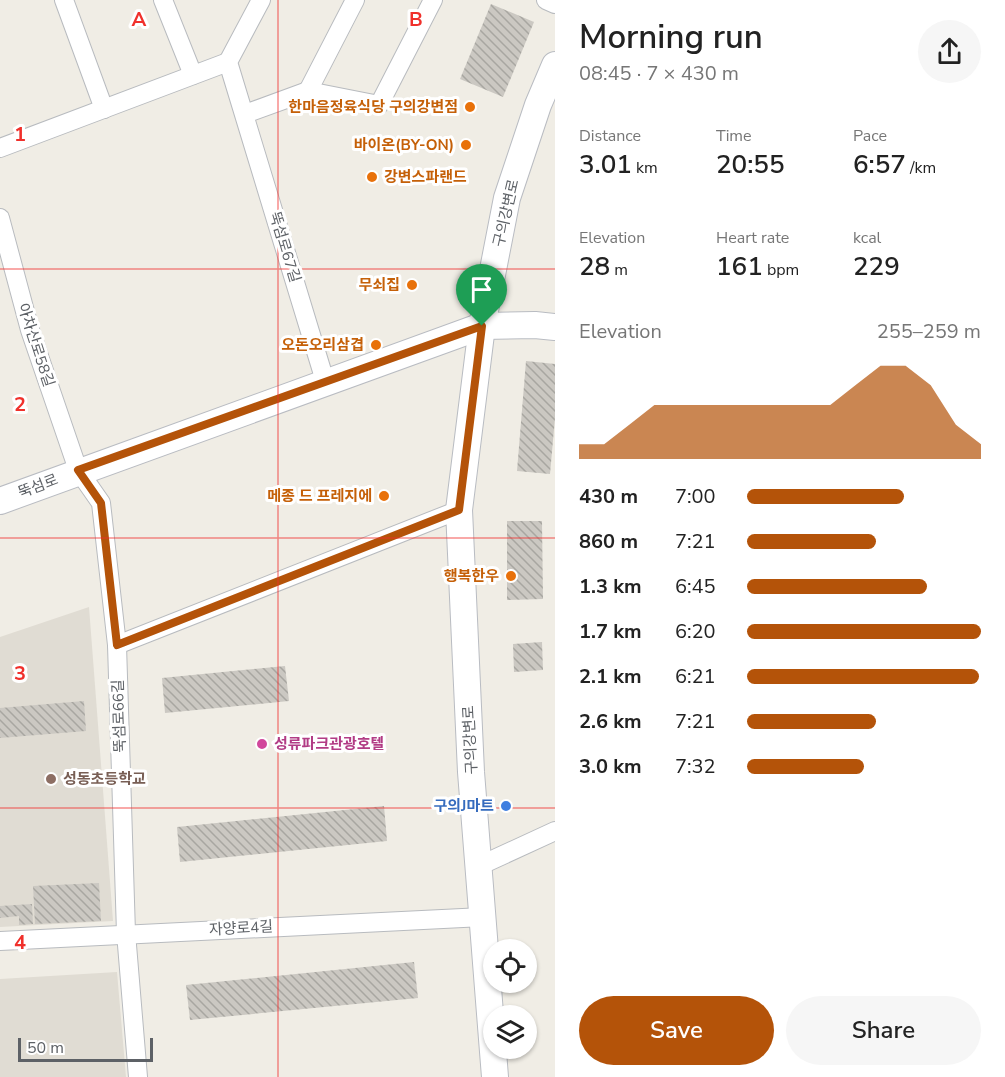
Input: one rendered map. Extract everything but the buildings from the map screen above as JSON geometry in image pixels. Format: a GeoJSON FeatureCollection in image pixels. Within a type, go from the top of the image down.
{"type":"FeatureCollection","features":[{"type":"Feature","properties":{"kind":"street"},"geometry":{"type":"LineString","coordinates":[[64,0],[104,109]]}},
{"type":"Feature","properties":{"kind":"street"},"geometry":{"type":"LineString","coordinates":[[163,0],[193,75]]}},
{"type":"Feature","properties":{"kind":"street"},"geometry":{"type":"LineString","coordinates":[[0,148],[228,63],[261,0]]}},
{"type":"Feature","properties":{"kind":"street"},"geometry":{"type":"LineString","coordinates":[[308,91],[354,0]]}},
{"type":"Feature","properties":{"kind":"street"},"geometry":{"type":"LineString","coordinates":[[245,114],[308,91],[379,105],[433,0]]}},
{"type":"Feature","properties":{"kind":"street"},"geometry":{"type":"LineString","coordinates":[[546,0],[555,4]]}},
{"type":"Feature","properties":{"kind":"street","name":"뚝섬로67길"},"geometry":{"type":"LineString","coordinates":[[228,63],[325,381]]}},
{"type":"Feature","properties":{"kind":"street","name":"구의강변로"},"geometry":{"type":"LineString","coordinates":[[495,1077],[471,772],[459,510],[482,326],[507,198],[538,105],[555,65]]}},
{"type":"Feature","properties":{"kind":"street","name":"아차산로58길"},"geometry":{"type":"LineString","coordinates":[[0,218],[30,330],[78,470]]}},
{"type":"Feature","properties":{"kind":"street","name":"뚝섬로"},"geometry":{"type":"LineString","coordinates":[[0,501],[78,470],[482,326],[535,324],[555,327]]}},
{"type":"Feature","properties":{"kind":"street","name":"뚝섬로66길"},"geometry":{"type":"LineString","coordinates":[[78,470],[101,503],[117,645],[126,933],[138,1077]]}},
{"type":"Feature","properties":{"kind":"street"},"geometry":{"type":"LineString","coordinates":[[117,645],[459,510]]}},
{"type":"Feature","properties":{"kind":"street"},"geometry":{"type":"LineString","coordinates":[[479,866],[555,831]]}},
{"type":"Feature","properties":{"kind":"street","name":"자양로4길"},"geometry":{"type":"LineString","coordinates":[[0,941],[483,917]]}},
{"type":"Feature","properties":{"kind":"shaded area","name":"성동초등학교"},"geometry":{"type":"Polygon","coordinates":[[[89,607],[113,921],[0,927],[0,637],[89,607]]]}},
{"type":"Feature","properties":{"kind":"shaded area"},"geometry":{"type":"Polygon","coordinates":[[[117,972],[126,1077],[0,1077],[0,979],[117,972]]]}},
{"type":"Feature","properties":{"kind":"place","name":"한마음정육식당 구의강변점"},"geometry":{"type":"Point","coordinates":[470,107]}},
{"type":"Feature","properties":{"kind":"place","name":"바이온(BY-ON)"},"geometry":{"type":"Point","coordinates":[466,145]}},
{"type":"Feature","properties":{"kind":"place","name":"강변스파랜드"},"geometry":{"type":"Point","coordinates":[372,177]}},
{"type":"Feature","properties":{"kind":"place","name":"무쇠집"},"geometry":{"type":"Point","coordinates":[412,285]}},
{"type":"Feature","properties":{"kind":"place","name":"오돈오리삼겹"},"geometry":{"type":"Point","coordinates":[376,345]}},
{"type":"Feature","properties":{"kind":"place","name":"메종 드 프레지에"},"geometry":{"type":"Point","coordinates":[384,496]}},
{"type":"Feature","properties":{"kind":"place","name":"행복한우"},"geometry":{"type":"Point","coordinates":[511,576]}},
{"type":"Feature","properties":{"kind":"place","name":"성류파크관광호텔"},"geometry":{"type":"Point","coordinates":[262,744]}},
{"type":"Feature","properties":{"kind":"place","name":"성동초등학교"},"geometry":{"type":"Point","coordinates":[51,779]}},
{"type":"Feature","properties":{"kind":"place","name":"구의J마트"},"geometry":{"type":"Point","coordinates":[506,806]}},
{"type":"Feature","properties":{"kind":"route"},"geometry":{"type":"LineString","coordinates":[[482,326],[459,510],[117,645],[101,503],[78,470],[482,326]]}}]}
